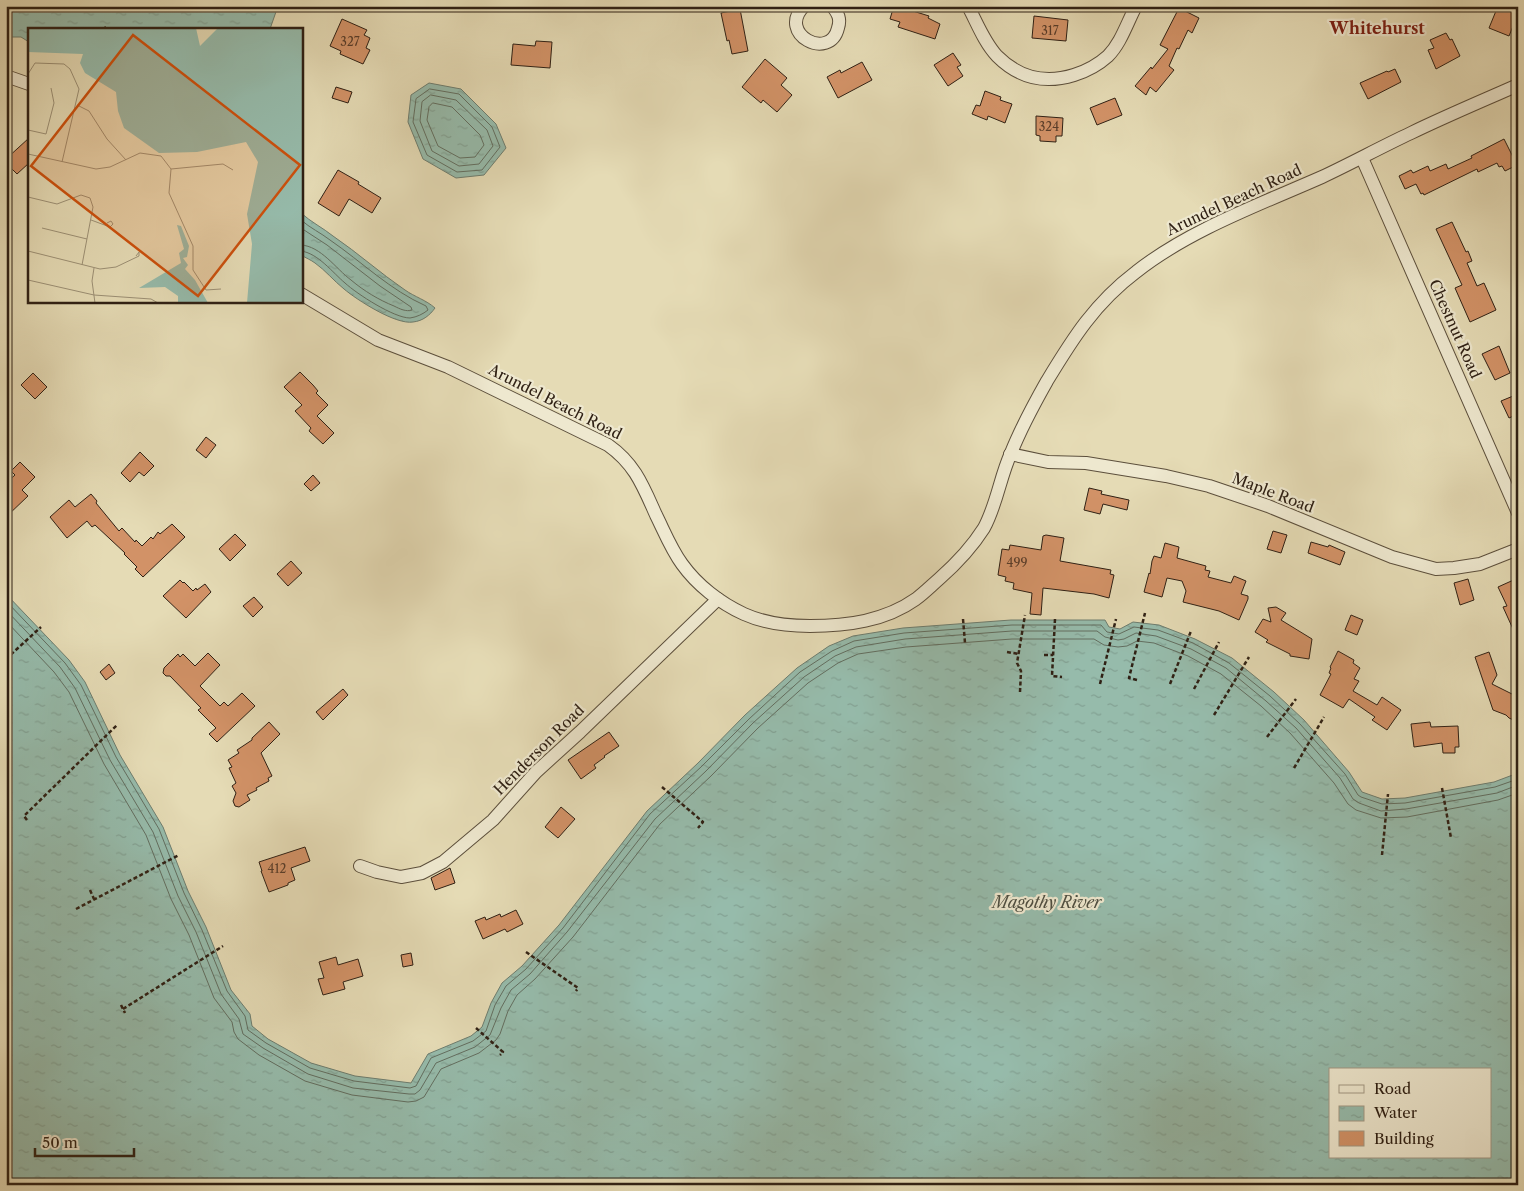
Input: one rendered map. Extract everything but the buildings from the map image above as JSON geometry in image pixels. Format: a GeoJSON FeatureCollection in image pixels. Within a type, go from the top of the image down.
{"type":"FeatureCollection","features":[{"type":"Feature","properties":{"kind":"street"},"geometry":{"type":"LineString","coordinates":[[804,6],[796,19],[799,33],[805,40],[820,44],[827,42],[838,31],[840,22],[835,9],[850,6]]}},
{"type":"Feature","properties":{"kind":"street"},"geometry":{"type":"LineString","coordinates":[[968,6],[985,39],[996,55],[1010,66],[1025,74],[1043,80],[1061,79],[1098,65],[1114,48],[1136,6]]}},
{"type":"Feature","properties":{"kind":"street"},"geometry":{"type":"LineString","coordinates":[[6,76],[28,84]]}},
{"type":"Feature","properties":{"kind":"street","name":"Arundel Beach Road"},"geometry":{"type":"LineString","coordinates":[[302,295],[378,340],[448,367],[608,445],[622,454],[642,483],[681,562],[699,584],[718,599],[744,614],[772,623],[831,626],[857,623],[900,609],[917,598],[946,573],[973,544],[984,527],[994,505],[1010,454],[1038,397],[1069,344],[1086,320],[1108,295],[1130,276],[1169,249],[1200,231],[1518,85]]}},
{"type":"Feature","properties":{"kind":"street","name":"Chestnut Road"},"geometry":{"type":"LineString","coordinates":[[1362,158],[1518,513]]}},
{"type":"Feature","properties":{"kind":"street","name":"Maple Road"},"geometry":{"type":"LineString","coordinates":[[1010,454],[1048,462],[1086,463],[1166,476],[1209,486],[1268,506],[1392,557],[1436,569],[1480,564],[1518,549]]}},
{"type":"Feature","properties":{"kind":"street","name":"Henderson Road"},"geometry":{"type":"LineString","coordinates":[[360,866],[400,878],[422,873],[444,862],[493,820],[536,772],[718,599]]}},
{"type":"Feature","properties":{"kind":"path"},"geometry":{"type":"LineString","coordinates":[[1137,680],[1129,678],[1146,613]]}},
{"type":"Feature","properties":{"kind":"path"},"geometry":{"type":"LineString","coordinates":[[1020,692],[1021,671],[1017,663],[1024,615]]}},
{"type":"Feature","properties":{"kind":"path"},"geometry":{"type":"LineString","coordinates":[[963,619],[965,643]]}},
{"type":"Feature","properties":{"kind":"path"},"geometry":{"type":"LineString","coordinates":[[1055,619],[1052,676],[1062,677]]}},
{"type":"Feature","properties":{"kind":"path"},"geometry":{"type":"LineString","coordinates":[[1100,684],[1116,619]]}},
{"type":"Feature","properties":{"kind":"path"},"geometry":{"type":"LineString","coordinates":[[6,659],[41,627]]}},
{"type":"Feature","properties":{"kind":"path"},"geometry":{"type":"LineString","coordinates":[[1170,684],[1191,631]]}},
{"type":"Feature","properties":{"kind":"path"},"geometry":{"type":"LineString","coordinates":[[1194,689],[1219,642]]}},
{"type":"Feature","properties":{"kind":"path"},"geometry":{"type":"LineString","coordinates":[[1007,652],[1018,654]]}},
{"type":"Feature","properties":{"kind":"path"},"geometry":{"type":"LineString","coordinates":[[1044,654],[1053,655]]}},
{"type":"Feature","properties":{"kind":"path"},"geometry":{"type":"LineString","coordinates":[[1214,715],[1249,657]]}},
{"type":"Feature","properties":{"kind":"path"},"geometry":{"type":"LineString","coordinates":[[1267,737],[1296,699]]}},
{"type":"Feature","properties":{"kind":"path"},"geometry":{"type":"LineString","coordinates":[[1294,768],[1324,717]]}},
{"type":"Feature","properties":{"kind":"path"},"geometry":{"type":"LineString","coordinates":[[27,820],[24,816],[117,725]]}},
{"type":"Feature","properties":{"kind":"path"},"geometry":{"type":"LineString","coordinates":[[662,787],[703,822],[698,828]]}},
{"type":"Feature","properties":{"kind":"path"},"geometry":{"type":"LineString","coordinates":[[1442,788],[1451,838]]}},
{"type":"Feature","properties":{"kind":"path"},"geometry":{"type":"LineString","coordinates":[[1382,855],[1388,794]]}},
{"type":"Feature","properties":{"kind":"path"},"geometry":{"type":"LineString","coordinates":[[76,909],[179,856]]}},
{"type":"Feature","properties":{"kind":"path"},"geometry":{"type":"LineString","coordinates":[[90,890],[94,899]]}},
{"type":"Feature","properties":{"kind":"path"},"geometry":{"type":"LineString","coordinates":[[125,1013],[122,1007],[224,946]]}},
{"type":"Feature","properties":{"kind":"path"},"geometry":{"type":"LineString","coordinates":[[526,952],[578,988],[576,991]]}},
{"type":"Feature","properties":{"kind":"path"},"geometry":{"type":"LineString","coordinates":[[476,1028],[503,1052],[500,1055]]}},
{"type":"Feature","properties":{"kind":"water"},"geometry":{"type":"Polygon","coordinates":[[[6,6],[278,6],[270,28],[28,28],[28,41],[21,37],[6,37],[6,6]]]}},
{"type":"Feature","properties":{"kind":"water"},"geometry":{"type":"Polygon","coordinates":[[[429,83],[461,89],[496,124],[506,148],[484,175],[456,178],[423,159],[408,122],[411,95],[429,83]]]}},
{"type":"Feature","properties":{"kind":"water"},"geometry":{"type":"Polygon","coordinates":[[[302,214],[396,283],[435,308],[423,319],[417,321],[406,322],[397,320],[377,311],[350,294],[312,261],[302,256],[302,214]]]}},
{"type":"Feature","properties":{"kind":"water","name":"Magothy River"},"geometry":{"type":"Polygon","coordinates":[[[6,594],[69,660],[85,682],[120,755],[163,827],[188,891],[206,927],[231,990],[250,1014],[252,1026],[268,1039],[311,1063],[355,1076],[411,1083],[428,1054],[471,1036],[482,1027],[491,1003],[502,983],[522,966],[559,925],[647,811],[745,715],[797,668],[829,646],[853,636],[903,628],[1011,620],[1105,620],[1109,627],[1120,629],[1133,622],[1159,625],[1195,639],[1232,658],[1274,692],[1304,720],[1349,772],[1362,792],[1382,799],[1405,798],[1494,782],[1518,773],[1518,1185],[6,1185],[6,594]]]}},
{"type":"Feature","properties":{"kind":"district","name":"Whitehurst"},"geometry":{"type":"Point","coordinates":[1377,28]}}]}
